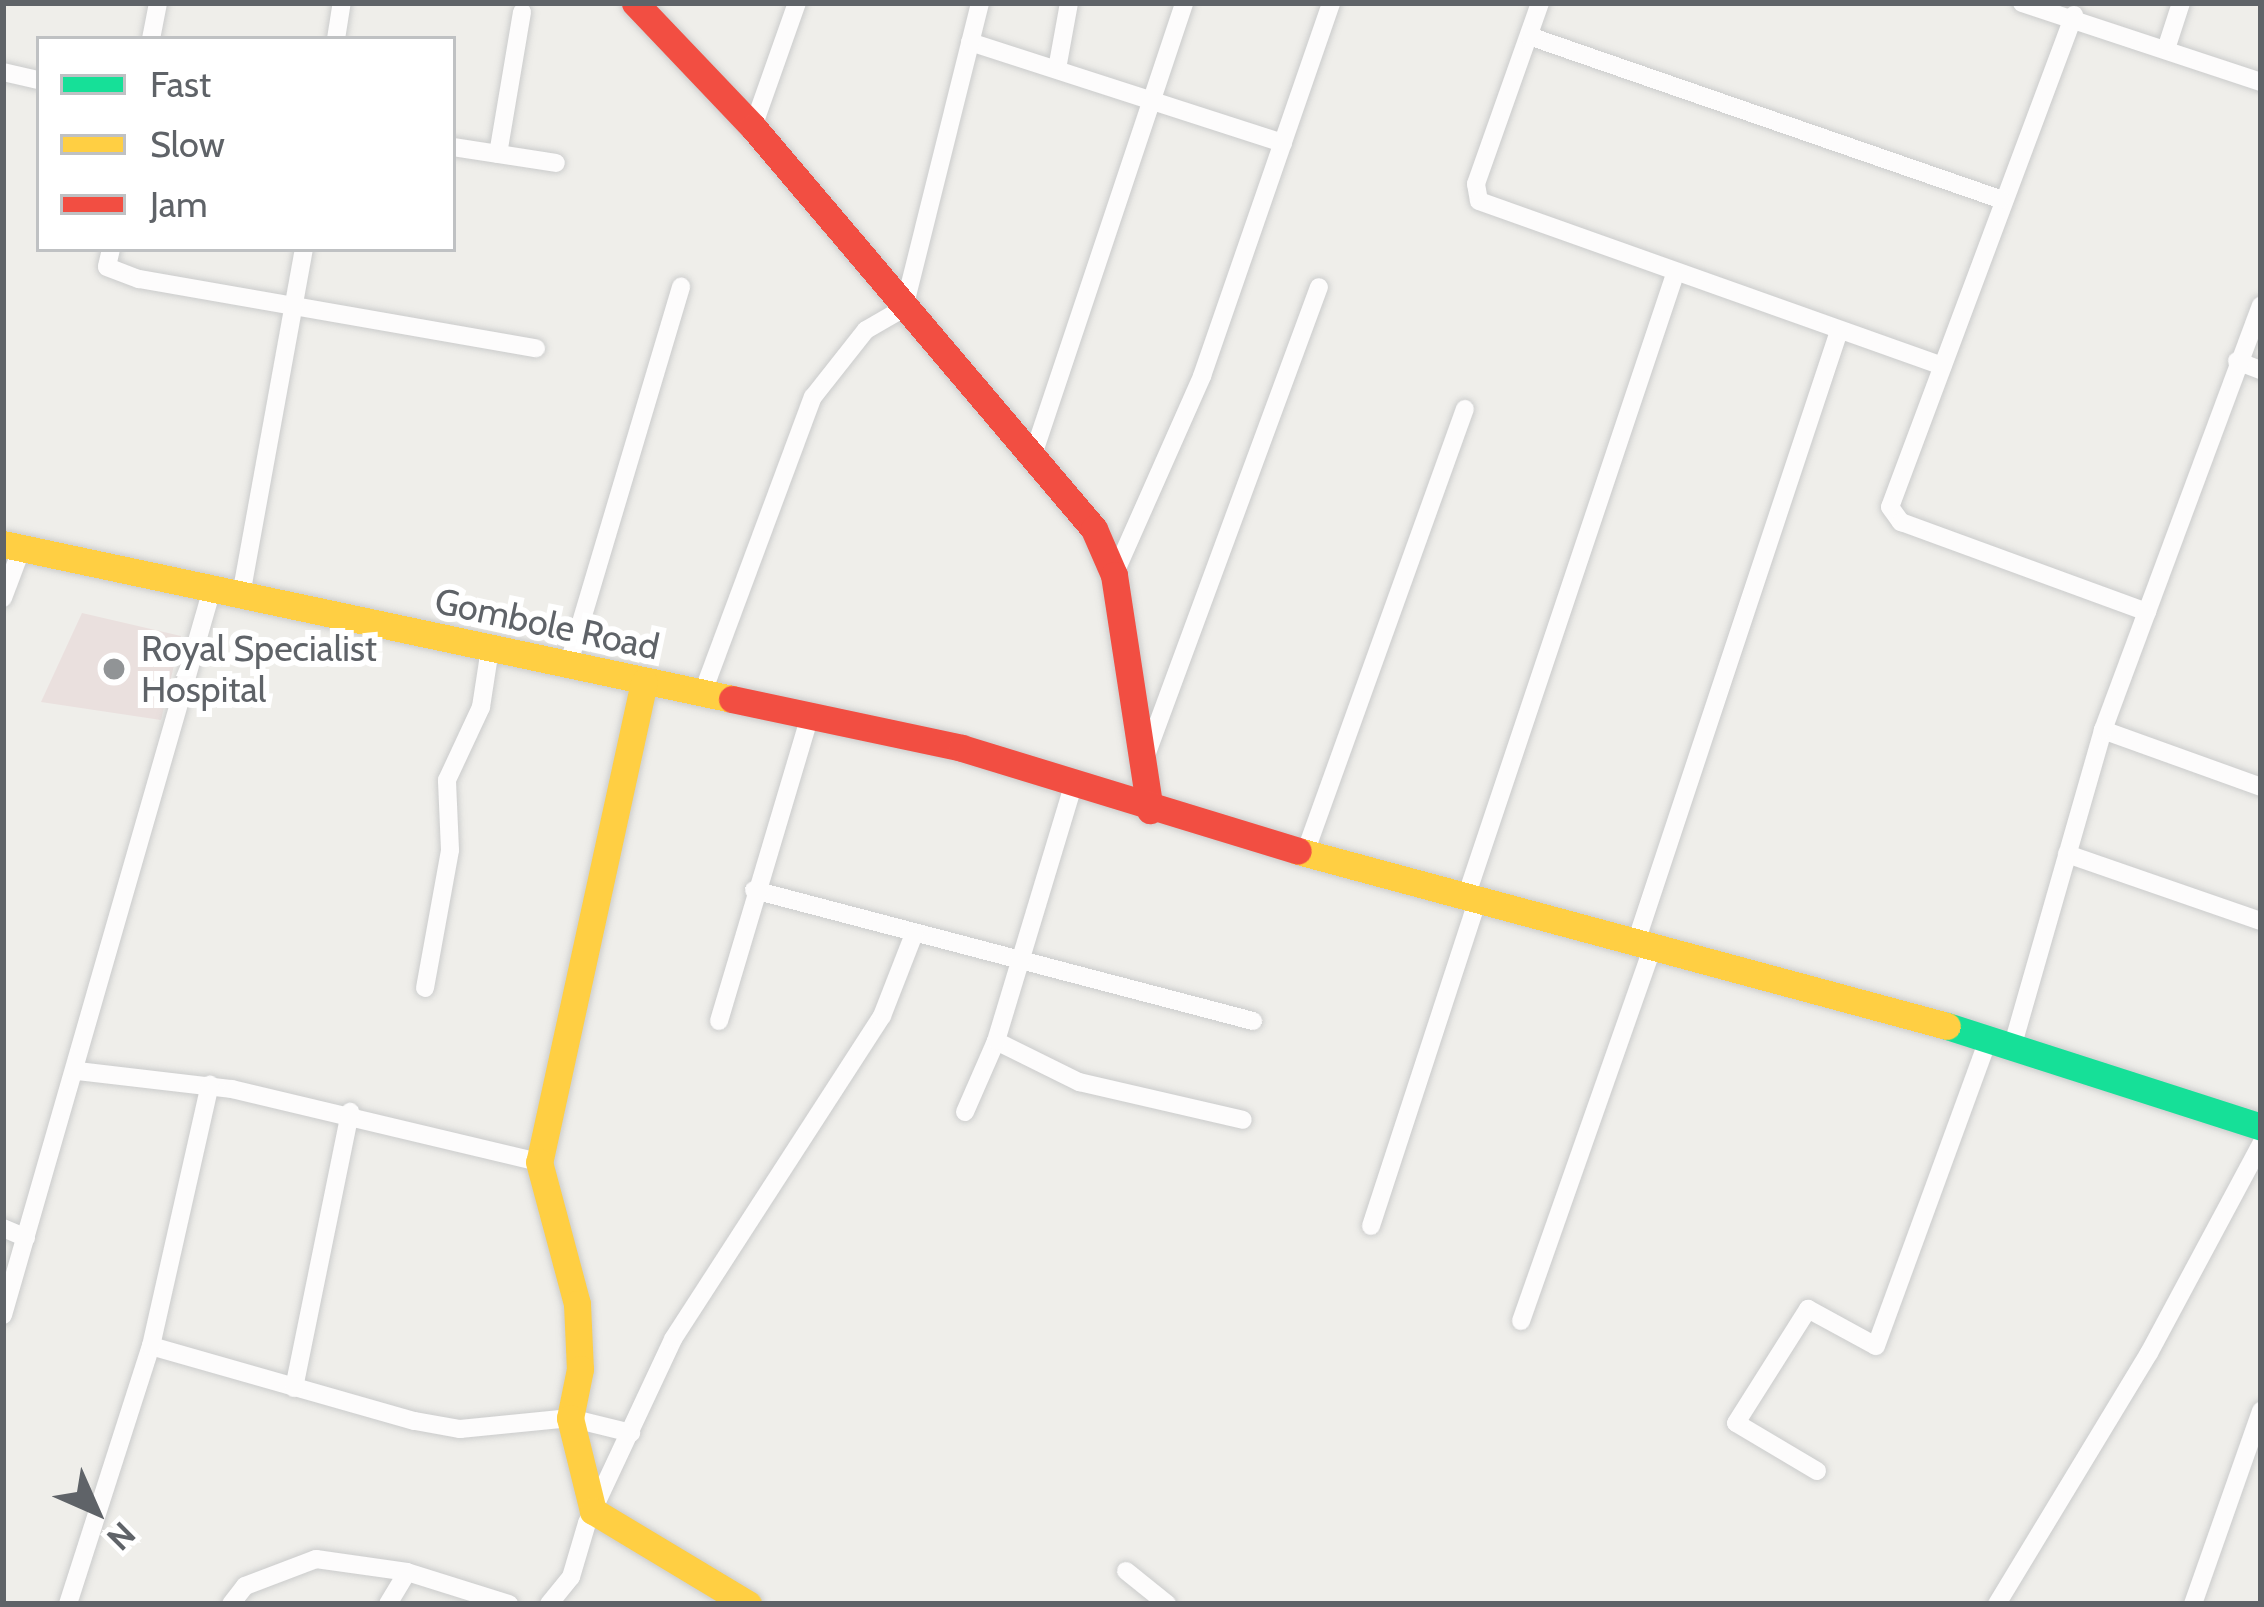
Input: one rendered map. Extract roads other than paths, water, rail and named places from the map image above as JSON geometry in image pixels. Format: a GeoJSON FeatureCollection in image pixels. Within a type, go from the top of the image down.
{"type":"FeatureCollection","features":[{"type":"Feature","properties":{"kind":"street"},"geometry":{"type":"LineString","coordinates":[[152,36],[158,3]]}},
{"type":"Feature","properties":{"kind":"street"},"geometry":{"type":"LineString","coordinates":[[336,36],[342,3]]}},
{"type":"Feature","properties":{"kind":"street"},"geometry":{"type":"LineString","coordinates":[[635,3],[753,128],[1094,530],[1114,574],[1140,771],[1150,810]]}},
{"type":"Feature","properties":{"kind":"street"},"geometry":{"type":"LineString","coordinates":[[753,128],[797,3]]}},
{"type":"Feature","properties":{"kind":"street"},"geometry":{"type":"LineString","coordinates":[[704,692],[813,397],[866,330],[904,308],[980,3]]}},
{"type":"Feature","properties":{"kind":"street"},"geometry":{"type":"LineString","coordinates":[[1057,69],[1069,3]]}},
{"type":"Feature","properties":{"kind":"street"},"geometry":{"type":"LineString","coordinates":[[1033,455],[1184,3]]}},
{"type":"Feature","properties":{"kind":"street"},"geometry":{"type":"LineString","coordinates":[[1114,574],[1202,376],[1331,3]]}},
{"type":"Feature","properties":{"kind":"street"},"geometry":{"type":"LineString","coordinates":[[1540,3],[1477,184],[1479,200],[1942,367]]}},
{"type":"Feature","properties":{"kind":"street"},"geometry":{"type":"LineString","coordinates":[[2022,3],[2074,15],[2261,82]]}},
{"type":"Feature","properties":{"kind":"street"},"geometry":{"type":"LineString","coordinates":[[2167,46],[2181,3]]}},
{"type":"Feature","properties":{"kind":"street"},"geometry":{"type":"LineString","coordinates":[[498,154],[522,12]]}},
{"type":"Feature","properties":{"kind":"street"},"geometry":{"type":"LineString","coordinates":[[2074,15],[2001,199],[1890,507],[1901,522],[2147,611]]}},
{"type":"Feature","properties":{"kind":"street"},"geometry":{"type":"LineString","coordinates":[[1529,36],[2001,199]]}},
{"type":"Feature","properties":{"kind":"street"},"geometry":{"type":"LineString","coordinates":[[970,42],[1283,143]]}},
{"type":"Feature","properties":{"kind":"street"},"geometry":{"type":"LineString","coordinates":[[3,72],[36,79]]}},
{"type":"Feature","properties":{"kind":"street"},"geometry":{"type":"LineString","coordinates":[[456,147],[556,163]]}},
{"type":"Feature","properties":{"kind":"street"},"geometry":{"type":"LineString","coordinates":[[110,252],[107,267],[139,279],[536,348]]}},
{"type":"Feature","properties":{"kind":"street"},"geometry":{"type":"LineString","coordinates":[[241,595],[304,252]]}},
{"type":"Feature","properties":{"kind":"street"},"geometry":{"type":"LineString","coordinates":[[1371,1226],[1675,274]]}},
{"type":"Feature","properties":{"kind":"street"},"geometry":{"type":"LineString","coordinates":[[568,666],[681,286]]}},
{"type":"Feature","properties":{"kind":"street"},"geometry":{"type":"LineString","coordinates":[[1140,771],[1319,287]]}},
{"type":"Feature","properties":{"kind":"street"},"geometry":{"type":"LineString","coordinates":[[1816,1472],[1736,1423],[1808,1309],[1876,1346],[2001,1042],[2067,854],[2103,730],[2261,305]]}},
{"type":"Feature","properties":{"kind":"street"},"geometry":{"type":"LineString","coordinates":[[1521,1321],[1839,331]]}},
{"type":"Feature","properties":{"kind":"street"},"geometry":{"type":"LineString","coordinates":[[2237,361],[2261,370]]}},
{"type":"Feature","properties":{"kind":"street"},"geometry":{"type":"LineString","coordinates":[[1305,854],[1465,409]]}},
{"type":"Feature","properties":{"kind":"street"},"geometry":{"type":"LineString","coordinates":[[3,598],[10,547]]}},
{"type":"Feature","properties":{"kind":"street","name":"Gombole Road"},"geometry":{"type":"LineString","coordinates":[[10,547],[962,748],[1150,810],[1305,854],[2001,1042],[2261,1127]]}},
{"type":"Feature","properties":{"kind":"street"},"geometry":{"type":"LineString","coordinates":[[3,1316],[78,1071],[212,589]]}},
{"type":"Feature","properties":{"kind":"street"},"geometry":{"type":"LineString","coordinates":[[425,988],[450,850],[447,780],[481,707],[490,650]]}},
{"type":"Feature","properties":{"kind":"street"},"geometry":{"type":"LineString","coordinates":[[644,682],[539,1162],[578,1318],[570,1418],[593,1511],[748,1604]]}},
{"type":"Feature","properties":{"kind":"street"},"geometry":{"type":"LineString","coordinates":[[719,1021],[754,890],[809,718]]}},
{"type":"Feature","properties":{"kind":"street"},"geometry":{"type":"LineString","coordinates":[[2103,730],[2261,787]]}},
{"type":"Feature","properties":{"kind":"street"},"geometry":{"type":"LineString","coordinates":[[965,1112],[996,1041],[1074,783]]}},
{"type":"Feature","properties":{"kind":"street"},"geometry":{"type":"LineString","coordinates":[[2067,854],[2261,921]]}},
{"type":"Feature","properties":{"kind":"street"},"geometry":{"type":"LineString","coordinates":[[754,890],[1253,1022]]}},
{"type":"Feature","properties":{"kind":"street"},"geometry":{"type":"LineString","coordinates":[[549,1604],[571,1577],[593,1511],[673,1339],[881,1016],[914,934]]}},
{"type":"Feature","properties":{"kind":"street"},"geometry":{"type":"LineString","coordinates":[[996,1041],[1079,1082],[1243,1120]]}},
{"type":"Feature","properties":{"kind":"street"},"geometry":{"type":"LineString","coordinates":[[78,1071],[210,1085],[350,1112],[539,1162]]}},
{"type":"Feature","properties":{"kind":"street"},"geometry":{"type":"LineString","coordinates":[[68,1604],[151,1346],[210,1085]]}},
{"type":"Feature","properties":{"kind":"street"},"geometry":{"type":"LineString","coordinates":[[294,1388],[350,1112]]}},
{"type":"Feature","properties":{"kind":"street"},"geometry":{"type":"LineString","coordinates":[[1997,1604],[2149,1353],[2261,1144]]}},
{"type":"Feature","properties":{"kind":"street"},"geometry":{"type":"LineString","coordinates":[[3,1228],[26,1238]]}},
{"type":"Feature","properties":{"kind":"street"},"geometry":{"type":"LineString","coordinates":[[151,1346],[460,1429],[570,1418],[631,1432]]}},
{"type":"Feature","properties":{"kind":"street"},"geometry":{"type":"LineString","coordinates":[[2193,1604],[2261,1411]]}},
{"type":"Feature","properties":{"kind":"street"},"geometry":{"type":"LineString","coordinates":[[231,1604],[245,1586],[316,1559],[407,1572],[509,1604]]}},
{"type":"Feature","properties":{"kind":"street"},"geometry":{"type":"LineString","coordinates":[[1126,1571],[1167,1604]]}},
{"type":"Feature","properties":{"kind":"street"},"geometry":{"type":"LineString","coordinates":[[388,1604],[407,1572]]}},
{"type":"Feature","properties":{"kind":"place","name":"Royal Specialist Hospital"},"geometry":{"type":"Point","coordinates":[114,669]}}]}
